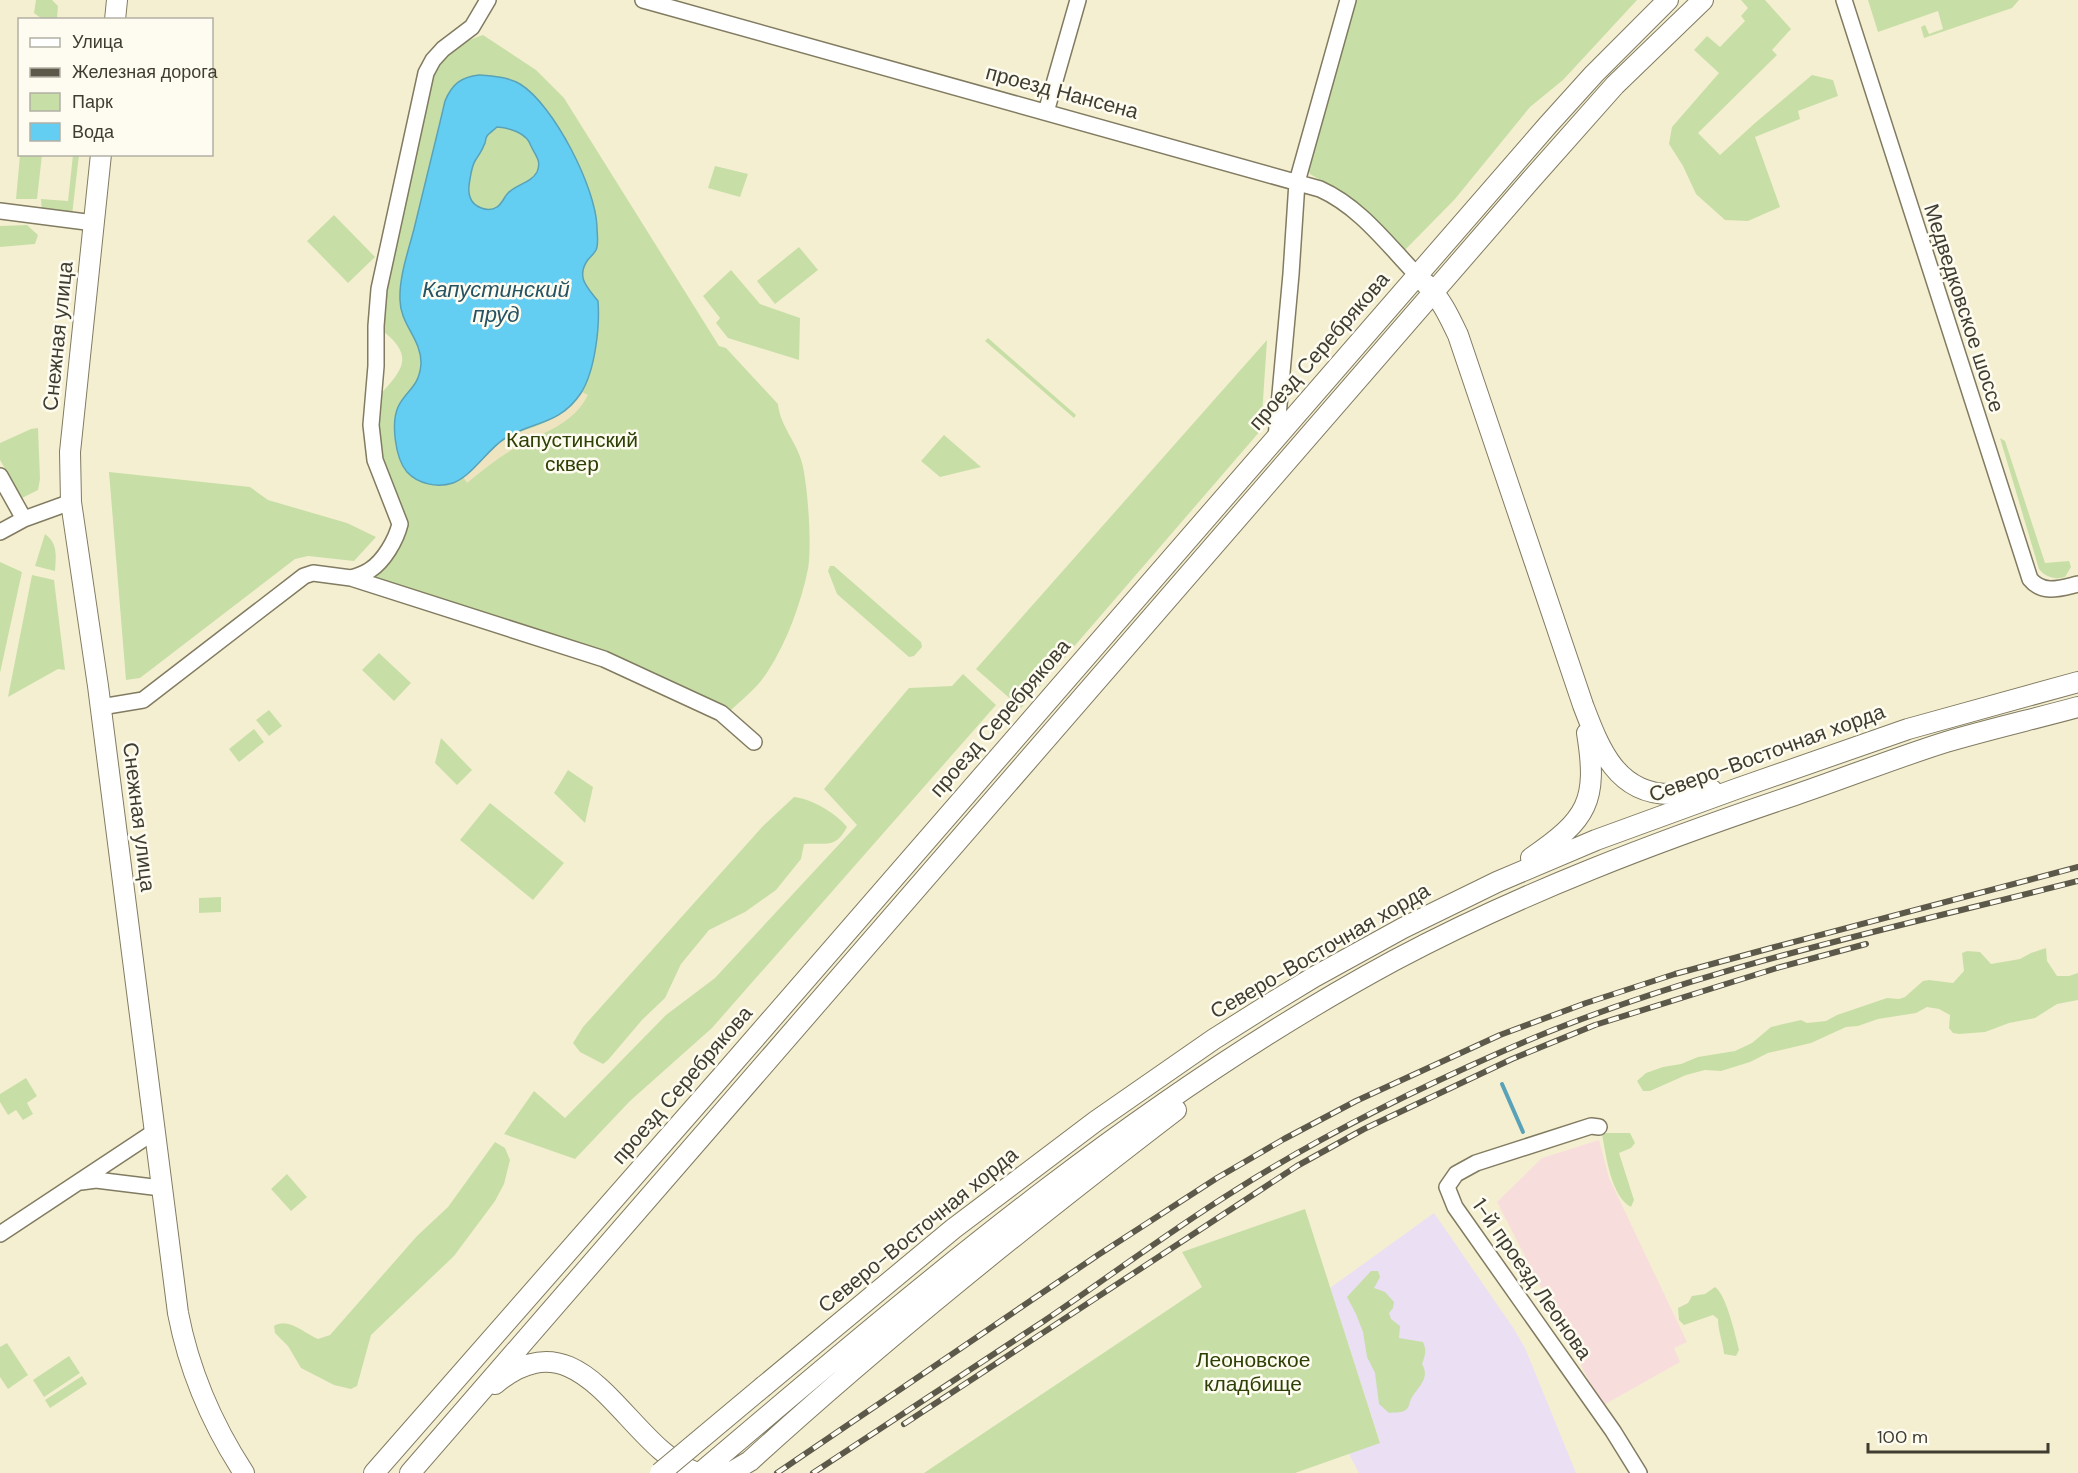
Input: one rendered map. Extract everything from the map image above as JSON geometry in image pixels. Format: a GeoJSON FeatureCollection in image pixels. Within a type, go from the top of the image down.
{"type":"FeatureCollection","features":[{"type":"Feature","properties":{"kind":"main road"},"geometry":{"type":"LineString","coordinates":[[116,18],[117,0]]}},
{"type":"Feature","properties":{"kind":"main road","name":"проезд Серебрякова"},"geometry":{"type":"LineString","coordinates":[[374,1473],[1417,275],[1594,74],[1668,0]]}},
{"type":"Feature","properties":{"kind":"main road"},"geometry":{"type":"LineString","coordinates":[[410,1473],[1609,91],[1703,0]]}},
{"type":"Feature","properties":{"kind":"main road","name":"Снежная улица"},"geometry":{"type":"LineString","coordinates":[[101,156],[70,452],[70,502],[101,707],[170,1261],[184,1343],[200,1389],[218,1429],[244,1473]]}},
{"type":"Feature","properties":{"kind":"main road","name":"проезд Нансена"},"geometry":{"type":"LineString","coordinates":[[1417,275],[1434,292],[1448,313],[1458,335],[1583,705]]}},
{"type":"Feature","properties":{"kind":"main road","name":"Северо-Восточная хорда"},"geometry":{"type":"LineString","coordinates":[[660,1473],[953,1228],[1096,1121],[1214,1039],[1402,928],[1497,882],[1596,840],[1736,789],[1908,729],[2078,682]]}},
{"type":"Feature","properties":{"kind":"main road"},"geometry":{"type":"LineString","coordinates":[[1583,705],[1607,760],[1619,774],[1633,783],[1648,790],[1669,794],[1736,789]]}},
{"type":"Feature","properties":{"kind":"main road"},"geometry":{"type":"LineString","coordinates":[[1497,882],[1560,838],[1576,821],[1586,804],[1591,786],[1592,767],[1583,705]]}},
{"type":"Feature","properties":{"kind":"main road"},"geometry":{"type":"LineString","coordinates":[[465,1409],[504,1376],[529,1365],[546,1361],[573,1367],[592,1381],[671,1460],[698,1473],[934,1276],[1022,1206],[1127,1129],[1228,1060],[1362,978],[1504,906],[1614,859],[1947,742],[2078,707]]}},
{"type":"Feature","properties":{"kind":"main road"},"geometry":{"type":"LineString","coordinates":[[724,1473],[733,1471],[750,1461],[840,1379],[916,1315],[1104,1165],[1177,1109],[1249,1061],[1362,978]]}},
{"type":"Feature","properties":{"kind":"street"},"geometry":{"type":"LineString","coordinates":[[351,578],[374,568],[390,547],[400,524],[375,460],[371,424],[376,366],[376,326],[379,289],[426,73],[433,60],[443,50],[472,27],[488,0]]}},
{"type":"Feature","properties":{"kind":"street","name":"проезд Нансена"},"geometry":{"type":"LineString","coordinates":[[643,0],[1298,182],[1339,197],[1354,209],[1417,275]]}},
{"type":"Feature","properties":{"kind":"street"},"geometry":{"type":"LineString","coordinates":[[1046,112],[1078,0]]}},
{"type":"Feature","properties":{"kind":"street"},"geometry":{"type":"LineString","coordinates":[[1276,438],[1298,182],[1348,0]]}},
{"type":"Feature","properties":{"kind":"street","name":"Медведковское шоссе"},"geometry":{"type":"LineString","coordinates":[[1844,0],[2030,579],[2035,585],[2049,590],[2078,584]]}},
{"type":"Feature","properties":{"kind":"street"},"geometry":{"type":"LineString","coordinates":[[0,211],[94,223]]}},
{"type":"Feature","properties":{"kind":"street"},"geometry":{"type":"LineString","coordinates":[[0,476],[24,519]]}},
{"type":"Feature","properties":{"kind":"street"},"geometry":{"type":"LineString","coordinates":[[0,532],[24,519],[70,502]]}},
{"type":"Feature","properties":{"kind":"street"},"geometry":{"type":"LineString","coordinates":[[101,707],[143,699],[304,576],[313,573],[351,578],[604,659],[721,713],[754,742]]}},
{"type":"Feature","properties":{"kind":"street","name":"1-й проезд Леонова"},"geometry":{"type":"LineString","coordinates":[[1599,1127],[1591,1126],[1476,1163],[1456,1174],[1448,1187],[1455,1207],[1613,1431],[1639,1473]]}},
{"type":"Feature","properties":{"kind":"street"},"geometry":{"type":"LineString","coordinates":[[0,1234],[154,1132]]}},
{"type":"Feature","properties":{"kind":"street"},"geometry":{"type":"LineString","coordinates":[[78,1183],[96,1180],[161,1188]]}},
{"type":"Feature","properties":{"kind":"shaded area"},"geometry":{"type":"Polygon","coordinates":[[[1599,1140],[1609,1178],[1687,1342],[1674,1348],[1680,1362],[1602,1406],[1497,1202],[1542,1158],[1599,1140]]]}},
{"type":"Feature","properties":{"kind":"shaded area"},"geometry":{"type":"Polygon","coordinates":[[[1434,1213],[1525,1348],[1576,1473],[1359,1473],[1349,1454],[1380,1442],[1330,1288],[1434,1213]]]}},
{"type":"Feature","properties":{"kind":"green space"},"geometry":{"type":"Polygon","coordinates":[[[36,0],[52,0],[58,6],[57,18],[41,18],[34,13],[36,0]]]}},
{"type":"Feature","properties":{"kind":"green space"},"geometry":{"type":"Polygon","coordinates":[[[1353,0],[1637,0],[1563,80],[1530,107],[1455,199],[1404,251],[1357,202],[1310,174],[1307,167],[1353,0]]]}},
{"type":"Feature","properties":{"kind":"green space"},"geometry":{"type":"Polygon","coordinates":[[[1741,0],[1765,0],[1791,29],[1772,50],[1777,55],[1698,133],[1720,155],[1812,75],[1833,80],[1838,96],[1798,111],[1800,119],[1755,137],[1780,207],[1748,221],[1725,220],[1696,194],[1683,166],[1669,144],[1672,127],[1719,73],[1694,50],[1707,36],[1720,47],[1745,21],[1741,16],[1748,8],[1741,0]]]}},
{"type":"Feature","properties":{"kind":"green space"},"geometry":{"type":"Polygon","coordinates":[[[1868,0],[2019,0],[2012,8],[1924,38],[1921,27],[1925,25],[1929,34],[1943,29],[1938,11],[1878,32],[1868,0]]]}},
{"type":"Feature","properties":{"kind":"green space","name":"Капустинский сквер"},"geometry":{"type":"Polygon","coordinates":[[[483,35],[536,70],[564,98],[719,346],[726,348],[778,404],[782,420],[800,455],[809,516],[808,569],[801,595],[787,635],[775,660],[764,677],[730,711],[367,579],[400,535],[377,452],[377,398],[399,371],[402,356],[399,347],[380,329],[380,304],[430,75],[440,60],[452,49],[483,35]]]}},
{"type":"Feature","properties":{"kind":"green space"},"geometry":{"type":"Polygon","coordinates":[[[20,156],[42,156],[37,199],[16,199],[20,156]]]}},
{"type":"Feature","properties":{"kind":"green space"},"geometry":{"type":"Polygon","coordinates":[[[73,156],[79,156],[72,215],[42,214],[41,199],[68,201],[73,156]]]}},
{"type":"Feature","properties":{"kind":"green space"},"geometry":{"type":"Polygon","coordinates":[[[715,166],[748,174],[740,197],[708,188],[715,166]]]}},
{"type":"Feature","properties":{"kind":"green space"},"geometry":{"type":"Polygon","coordinates":[[[334,215],[375,257],[348,283],[307,241],[334,215]]]}},
{"type":"Feature","properties":{"kind":"green space"},"geometry":{"type":"Polygon","coordinates":[[[27,225],[38,235],[35,244],[0,247],[0,226],[27,225]]]}},
{"type":"Feature","properties":{"kind":"green space"},"geometry":{"type":"Polygon","coordinates":[[[799,247],[818,270],[775,304],[757,281],[799,247]]]}},
{"type":"Feature","properties":{"kind":"green space"},"geometry":{"type":"Polygon","coordinates":[[[731,270],[760,304],[800,318],[799,360],[728,338],[716,323],[720,318],[703,296],[731,270]]]}},
{"type":"Feature","properties":{"kind":"green space"},"geometry":{"type":"Polygon","coordinates":[[[988,338],[1076,415],[1074,418],[985,341],[988,338]]]}},
{"type":"Feature","properties":{"kind":"green space"},"geometry":{"type":"Polygon","coordinates":[[[1267,340],[1261,430],[1021,708],[976,669],[1267,340]]]}},
{"type":"Feature","properties":{"kind":"green space"},"geometry":{"type":"Polygon","coordinates":[[[38,428],[40,479],[38,490],[22,498],[0,460],[0,443],[38,428]]]}},
{"type":"Feature","properties":{"kind":"green space"},"geometry":{"type":"Polygon","coordinates":[[[944,435],[981,467],[940,477],[921,461],[944,435]]]}},
{"type":"Feature","properties":{"kind":"green space"},"geometry":{"type":"Polygon","coordinates":[[[2000,438],[2005,441],[2045,563],[2069,561],[2071,567],[2065,577],[2051,577],[2039,569],[2000,438]]]}},
{"type":"Feature","properties":{"kind":"green space"},"geometry":{"type":"Polygon","coordinates":[[[109,472],[250,487],[268,500],[347,523],[376,537],[354,561],[308,556],[295,559],[140,678],[126,680],[109,472]]]}},
{"type":"Feature","properties":{"kind":"green space"},"geometry":{"type":"Polygon","coordinates":[[[45,534],[54,546],[55,571],[35,566],[45,534]]]}},
{"type":"Feature","properties":{"kind":"green space"},"geometry":{"type":"Polygon","coordinates":[[[0,562],[22,572],[0,673],[0,562]]]}},
{"type":"Feature","properties":{"kind":"green space"},"geometry":{"type":"Polygon","coordinates":[[[830,566],[834,566],[921,642],[922,647],[914,656],[909,657],[837,594],[828,571],[830,566]]]}},
{"type":"Feature","properties":{"kind":"green space"},"geometry":{"type":"Polygon","coordinates":[[[32,575],[54,580],[65,670],[58,669],[8,697],[32,575]]]}},
{"type":"Feature","properties":{"kind":"green space"},"geometry":{"type":"Polygon","coordinates":[[[379,653],[411,683],[394,701],[362,670],[379,653]]]}},
{"type":"Feature","properties":{"kind":"green space"},"geometry":{"type":"Polygon","coordinates":[[[963,674],[996,705],[712,1028],[630,1101],[575,1159],[504,1134],[534,1091],[565,1118],[666,1015],[715,978],[857,825],[824,789],[909,688],[952,686],[963,674]]]}},
{"type":"Feature","properties":{"kind":"green space"},"geometry":{"type":"Polygon","coordinates":[[[269,710],[282,726],[269,736],[256,720],[269,710]]]}},
{"type":"Feature","properties":{"kind":"green space"},"geometry":{"type":"Polygon","coordinates":[[[254,729],[264,742],[239,762],[229,749],[254,729]]]}},
{"type":"Feature","properties":{"kind":"green space"},"geometry":{"type":"Polygon","coordinates":[[[441,738],[472,770],[457,785],[435,763],[441,738]]]}},
{"type":"Feature","properties":{"kind":"green space"},"geometry":{"type":"Polygon","coordinates":[[[568,770],[593,787],[585,823],[554,793],[568,770]]]}},
{"type":"Feature","properties":{"kind":"green space"},"geometry":{"type":"Polygon","coordinates":[[[794,797],[816,804],[837,817],[847,827],[843,834],[834,842],[804,844],[801,859],[776,890],[745,912],[709,930],[681,964],[665,998],[642,1020],[608,1060],[603,1064],[580,1052],[573,1043],[583,1027],[763,826],[794,797]]]}},
{"type":"Feature","properties":{"kind":"green space"},"geometry":{"type":"Polygon","coordinates":[[[490,803],[564,863],[533,900],[460,840],[490,803]]]}},
{"type":"Feature","properties":{"kind":"green space"},"geometry":{"type":"Polygon","coordinates":[[[221,897],[221,912],[199,913],[199,898],[221,897]]]}},
{"type":"Feature","properties":{"kind":"green space"},"geometry":{"type":"Polygon","coordinates":[[[2046,948],[2047,961],[2057,976],[2078,973],[2078,1000],[2057,1004],[2035,1018],[2009,1023],[1985,1032],[1959,1034],[1953,1033],[1949,1028],[1950,1015],[1939,1009],[1927,1007],[1916,1013],[1846,1027],[1811,1043],[1768,1053],[1750,1062],[1721,1071],[1705,1070],[1686,1075],[1650,1091],[1643,1091],[1637,1081],[1646,1073],[1663,1067],[1681,1064],[1698,1057],[1735,1051],[1752,1043],[1771,1027],[1801,1020],[1807,1023],[1826,1021],[1887,998],[1899,999],[1905,997],[1923,981],[1953,983],[1964,971],[1962,953],[1967,951],[1980,952],[1991,964],[2020,959],[2046,948]]]}},
{"type":"Feature","properties":{"kind":"green space"},"geometry":{"type":"Polygon","coordinates":[[[26,1078],[37,1096],[27,1103],[33,1114],[23,1120],[16,1110],[8,1115],[0,1102],[0,1094],[26,1078]]]}},
{"type":"Feature","properties":{"kind":"green space"},"geometry":{"type":"Polygon","coordinates":[[[1630,1133],[1635,1143],[1631,1148],[1619,1153],[1634,1200],[1631,1207],[1624,1202],[1614,1185],[1602,1134],[1630,1133]]]}},
{"type":"Feature","properties":{"kind":"green space"},"geometry":{"type":"Polygon","coordinates":[[[495,1142],[505,1148],[510,1160],[504,1184],[495,1201],[454,1256],[371,1335],[357,1386],[351,1389],[334,1385],[301,1368],[288,1346],[275,1333],[274,1326],[285,1323],[318,1339],[330,1335],[417,1236],[448,1207],[495,1142]]]}},
{"type":"Feature","properties":{"kind":"green space"},"geometry":{"type":"Polygon","coordinates":[[[287,1174],[307,1197],[291,1211],[271,1189],[287,1174]]]}},
{"type":"Feature","properties":{"kind":"green space","name":"Леоновское кладбище"},"geometry":{"type":"Polygon","coordinates":[[[1305,1209],[1380,1443],[1295,1473],[924,1473],[1202,1287],[1182,1252],[1305,1209]]]}},
{"type":"Feature","properties":{"kind":"green space"},"geometry":{"type":"Polygon","coordinates":[[[1371,1271],[1378,1271],[1380,1277],[1374,1288],[1385,1292],[1394,1302],[1389,1313],[1391,1319],[1400,1326],[1399,1338],[1423,1342],[1425,1348],[1422,1364],[1424,1379],[1408,1408],[1402,1412],[1389,1413],[1379,1404],[1375,1373],[1367,1357],[1363,1332],[1347,1297],[1371,1271]]]}},
{"type":"Feature","properties":{"kind":"green space"},"geometry":{"type":"Polygon","coordinates":[[[1715,1287],[1723,1298],[1730,1316],[1739,1350],[1736,1356],[1724,1354],[1718,1319],[1713,1315],[1684,1325],[1679,1320],[1678,1308],[1688,1303],[1692,1296],[1705,1294],[1715,1287]]]}},
{"type":"Feature","properties":{"kind":"green space"},"geometry":{"type":"Polygon","coordinates":[[[7,1343],[28,1375],[8,1389],[0,1377],[0,1347],[7,1343]]]}},
{"type":"Feature","properties":{"kind":"green space"},"geometry":{"type":"Polygon","coordinates":[[[69,1356],[80,1373],[44,1397],[33,1380],[69,1356]]]}},
{"type":"Feature","properties":{"kind":"green space"},"geometry":{"type":"Polygon","coordinates":[[[82,1376],[87,1384],[50,1408],[45,1400],[82,1376]]]}},
{"type":"Feature","properties":{"kind":"sand"},"geometry":{"type":"Polygon","coordinates":[[[582,392],[588,395],[566,421],[510,451],[467,483],[463,477],[498,443],[511,435],[555,417],[572,404],[582,392]]]}},
{"type":"Feature","properties":{"kind":"water","name":"Капустинский пруд"},"geometry":{"type":"Polygon","coordinates":[[[473,76],[500,77],[520,84],[546,110],[571,149],[595,211],[597,248],[584,267],[583,278],[598,301],[597,336],[590,373],[573,404],[564,412],[545,422],[504,439],[460,480],[434,485],[422,482],[407,472],[395,440],[398,407],[415,384],[421,364],[418,347],[403,317],[400,291],[404,264],[445,101],[458,82],[473,76]],[[497,127],[487,136],[471,172],[470,197],[474,204],[485,209],[499,206],[515,187],[534,176],[539,165],[526,138],[512,130],[497,127]]]}},
{"type":"Feature","properties":{"kind":"waterway"},"geometry":{"type":"LineString","coordinates":[[1502,1084],[1523,1132]]}},
{"type":"Feature","properties":{"kind":"railway"},"geometry":{"type":"LineString","coordinates":[[777,1473],[1098,1255],[1217,1178],[1356,1101],[1500,1035],[1586,1003],[1675,974],[2078,867]]}},
{"type":"Feature","properties":{"kind":"railway"},"geometry":{"type":"LineString","coordinates":[[813,1473],[1044,1321],[1207,1208],[1330,1135],[1432,1084],[1570,1023],[1713,975],[1859,935],[2078,881]]}},
{"type":"Feature","properties":{"kind":"railway"},"geometry":{"type":"LineString","coordinates":[[904,1424],[1297,1166],[1364,1129],[1512,1059],[1595,1025],[1777,968],[1866,944]]}}]}
